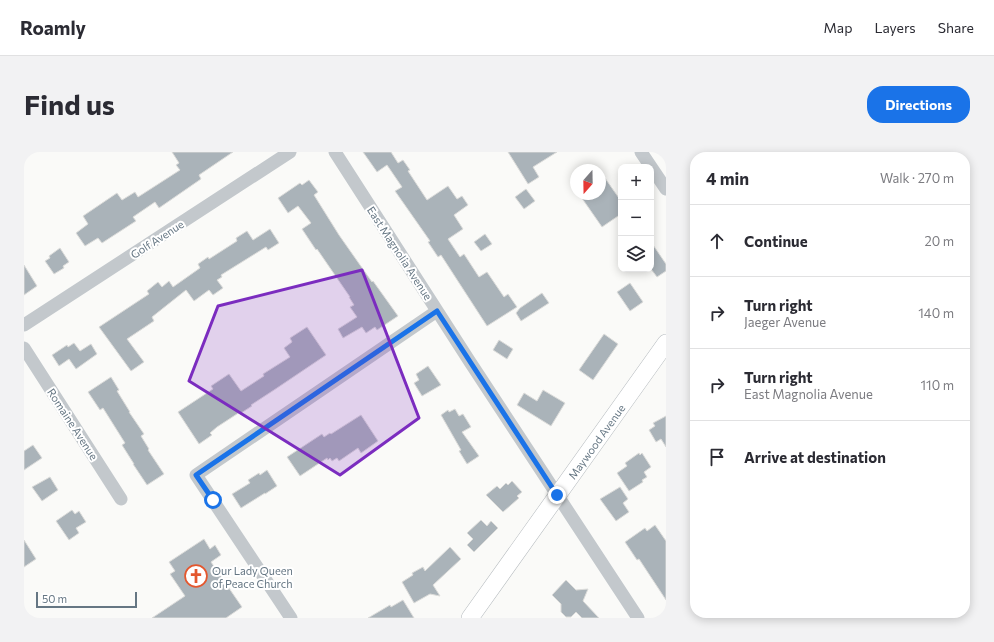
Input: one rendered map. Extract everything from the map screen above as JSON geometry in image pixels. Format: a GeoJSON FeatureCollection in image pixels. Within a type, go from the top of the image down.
{"type":"FeatureCollection","features":[{"type":"Feature","properties":{"kind":"main road","name":"Maywood Avenue"},"geometry":{"type":"LineString","coordinates":[[470,618],[666,343]]}},
{"type":"Feature","properties":{"kind":"street","name":"Golf Avenue"},"geometry":{"type":"LineString","coordinates":[[24,325],[290,152]]}},
{"type":"Feature","properties":{"kind":"street","name":"East Magnolia Avenue"},"geometry":{"type":"LineString","coordinates":[[335,152],[638,618]]}},
{"type":"Feature","properties":{"kind":"street"},"geometry":{"type":"LineString","coordinates":[[642,152],[666,189]]}},
{"type":"Feature","properties":{"kind":"street"},"geometry":{"type":"LineString","coordinates":[[291,618],[196,475],[437,311]]}},
{"type":"Feature","properties":{"kind":"street","name":"Romaine Avenue"},"geometry":{"type":"LineString","coordinates":[[24,348],[121,499]]}},
{"type":"Feature","properties":{"kind":"highlighted area"},"geometry":{"type":"Polygon","coordinates":[[[362,270],[419,418],[340,475],[189,381],[218,306],[362,270]]]}},
{"type":"Feature","properties":{"kind":"building"},"geometry":{"type":"Polygon","coordinates":[[[172,152],[233,152],[199,175],[201,179],[159,208],[155,202],[133,217],[136,221],[102,243],[98,238],[85,246],[76,233],[88,224],[83,216],[117,193],[122,200],[135,192],[138,197],[180,170],[176,165],[179,163],[172,152]]]}},
{"type":"Feature","properties":{"kind":"building"},"geometry":{"type":"Polygon","coordinates":[[[363,152],[391,152],[398,163],[403,160],[410,170],[408,171],[427,200],[448,186],[457,199],[462,196],[468,205],[454,215],[463,229],[448,239],[460,257],[464,254],[479,277],[487,272],[504,297],[508,294],[517,307],[487,326],[441,255],[438,257],[428,242],[430,241],[395,191],[402,187],[387,165],[377,172],[363,152]]]}},
{"type":"Feature","properties":{"kind":"building"},"geometry":{"type":"Polygon","coordinates":[[[508,152],[557,152],[533,167],[539,177],[528,184],[508,152]]]}},
{"type":"Feature","properties":{"kind":"building"},"geometry":{"type":"Polygon","coordinates":[[[309,180],[318,192],[314,195],[339,235],[398,316],[377,330],[375,327],[366,333],[362,327],[343,338],[338,329],[357,317],[350,307],[354,305],[350,297],[302,229],[311,223],[298,206],[288,213],[278,198],[300,183],[302,185],[309,180]]]}},
{"type":"Feature","properties":{"kind":"building"},"geometry":{"type":"Polygon","coordinates":[[[606,180],[618,197],[618,216],[602,227],[583,200],[606,200],[606,180]]]}},
{"type":"Feature","properties":{"kind":"building"},"geometry":{"type":"Polygon","coordinates":[[[526,189],[535,201],[524,209],[515,197],[526,189]]]}},
{"type":"Feature","properties":{"kind":"building"},"geometry":{"type":"Polygon","coordinates":[[[270,229],[279,243],[268,250],[266,247],[221,275],[222,277],[217,280],[223,288],[213,295],[209,290],[194,301],[186,290],[152,317],[154,321],[127,339],[144,362],[131,371],[99,327],[149,294],[147,291],[158,282],[162,287],[169,281],[173,287],[200,268],[198,264],[208,257],[209,259],[237,241],[236,238],[247,231],[253,240],[270,229]]]}},
{"type":"Feature","properties":{"kind":"building"},"geometry":{"type":"Polygon","coordinates":[[[485,234],[492,244],[481,251],[474,242],[485,234]]]}},
{"type":"Feature","properties":{"kind":"building"},"geometry":{"type":"Polygon","coordinates":[[[654,246],[666,264],[666,271],[657,277],[653,272],[654,246]]]}},
{"type":"Feature","properties":{"kind":"building"},"geometry":{"type":"Polygon","coordinates":[[[60,248],[69,262],[63,266],[64,268],[54,274],[45,261],[60,248]]]}},
{"type":"Feature","properties":{"kind":"building"},"geometry":{"type":"Polygon","coordinates":[[[24,265],[37,286],[24,295],[24,265]]]}},
{"type":"Feature","properties":{"kind":"building"},"geometry":{"type":"Polygon","coordinates":[[[630,283],[643,302],[630,311],[617,292],[630,283]]]}},
{"type":"Feature","properties":{"kind":"building"},"geometry":{"type":"Polygon","coordinates":[[[542,293],[549,303],[521,321],[516,313],[520,308],[542,293]]]}},
{"type":"Feature","properties":{"kind":"building"},"geometry":{"type":"Polygon","coordinates":[[[307,327],[326,355],[251,405],[252,406],[217,427],[210,433],[212,435],[199,444],[178,412],[213,389],[211,386],[229,374],[241,391],[264,376],[263,374],[290,357],[284,348],[292,342],[290,338],[307,327]]]}},
{"type":"Feature","properties":{"kind":"building"},"geometry":{"type":"Polygon","coordinates":[[[604,334],[618,344],[593,380],[579,370],[604,334]]]}},
{"type":"Feature","properties":{"kind":"building"},"geometry":{"type":"Polygon","coordinates":[[[499,340],[513,349],[507,359],[493,350],[499,340]]]}},
{"type":"Feature","properties":{"kind":"building"},"geometry":{"type":"Polygon","coordinates":[[[74,343],[80,351],[91,344],[97,354],[76,369],[69,359],[59,366],[52,355],[67,345],[68,347],[74,343]]]}},
{"type":"Feature","properties":{"kind":"building"},"geometry":{"type":"Polygon","coordinates":[[[428,366],[441,385],[422,396],[414,383],[419,380],[416,374],[428,366]]]}},
{"type":"Feature","properties":{"kind":"building"},"geometry":{"type":"Polygon","coordinates":[[[111,377],[129,412],[144,434],[141,436],[149,449],[148,450],[164,474],[147,485],[122,445],[125,443],[103,408],[100,410],[88,392],[111,377]]]}},
{"type":"Feature","properties":{"kind":"building"},"geometry":{"type":"Polygon","coordinates":[[[543,390],[565,403],[551,426],[517,405],[524,393],[537,401],[543,390]]]}},
{"type":"Feature","properties":{"kind":"building"},"geometry":{"type":"Polygon","coordinates":[[[455,409],[459,416],[463,414],[471,427],[462,432],[479,456],[467,464],[459,451],[461,450],[441,415],[448,410],[449,412],[455,409]]]}},
{"type":"Feature","properties":{"kind":"building"},"geometry":{"type":"Polygon","coordinates":[[[361,415],[378,441],[361,453],[358,448],[339,461],[337,458],[332,461],[330,458],[328,460],[327,458],[300,476],[287,457],[322,434],[324,437],[330,433],[331,434],[361,415]]]}},
{"type":"Feature","properties":{"kind":"building"},"geometry":{"type":"Polygon","coordinates":[[[666,416],[666,447],[661,439],[656,442],[649,430],[655,426],[653,423],[666,416]]]}},
{"type":"Feature","properties":{"kind":"building"},"geometry":{"type":"Polygon","coordinates":[[[33,445],[42,458],[24,470],[24,451],[33,445]]]}},
{"type":"Feature","properties":{"kind":"building"},"geometry":{"type":"Polygon","coordinates":[[[639,453],[640,455],[642,453],[651,467],[644,472],[647,477],[642,480],[643,482],[629,491],[617,473],[627,466],[625,463],[639,453]]]}},
{"type":"Feature","properties":{"kind":"building"},"geometry":{"type":"Polygon","coordinates":[[[267,470],[277,486],[241,508],[232,494],[250,483],[248,480],[267,470]]]}},
{"type":"Feature","properties":{"kind":"building"},"geometry":{"type":"Polygon","coordinates":[[[50,477],[58,490],[42,501],[32,487],[50,477]]]}},
{"type":"Feature","properties":{"kind":"building"},"geometry":{"type":"Polygon","coordinates":[[[512,481],[522,492],[517,496],[519,498],[503,512],[486,495],[497,486],[500,489],[506,483],[508,485],[512,481]]]}},
{"type":"Feature","properties":{"kind":"building"},"geometry":{"type":"Polygon","coordinates":[[[620,487],[628,499],[623,503],[629,512],[616,521],[600,499],[620,487]]]}},
{"type":"Feature","properties":{"kind":"building"},"geometry":{"type":"Polygon","coordinates":[[[72,510],[75,514],[79,511],[86,522],[76,528],[79,533],[69,540],[56,521],[72,510]]]}},
{"type":"Feature","properties":{"kind":"building"},"geometry":{"type":"Polygon","coordinates":[[[481,520],[487,526],[491,521],[498,528],[474,552],[467,545],[473,539],[467,533],[481,520]]]}},
{"type":"Feature","properties":{"kind":"building"},"geometry":{"type":"Polygon","coordinates":[[[655,525],[666,541],[666,600],[639,559],[637,560],[625,542],[645,528],[647,531],[655,525]]]}},
{"type":"Feature","properties":{"kind":"building","name":"Our Lady Queen of Peace Church"},"geometry":{"type":"Polygon","coordinates":[[[204,539],[210,549],[215,545],[221,555],[211,562],[242,607],[226,618],[152,618],[185,596],[170,574],[175,571],[169,562],[204,539]]]}},
{"type":"Feature","properties":{"kind":"building"},"geometry":{"type":"Polygon","coordinates":[[[24,540],[36,559],[24,567],[24,540]]]}},
{"type":"Feature","properties":{"kind":"building"},"geometry":{"type":"Polygon","coordinates":[[[450,547],[461,559],[433,585],[440,596],[430,594],[414,603],[402,582],[413,575],[412,573],[423,567],[425,571],[450,547]]]}},
{"type":"Feature","properties":{"kind":"building"},"geometry":{"type":"Polygon","coordinates":[[[566,580],[576,590],[588,589],[583,601],[599,618],[582,618],[576,612],[571,617],[566,617],[561,612],[561,604],[552,595],[566,580]]]}},
{"type":"Feature","properties":{"kind":"building"},"geometry":{"type":"Polygon","coordinates":[[[403,600],[414,618],[368,618],[390,605],[391,607],[403,600]]]}},
{"type":"Feature","properties":{"kind":"place","name":"Our Lady Queen of Peace Church"},"geometry":{"type":"Point","coordinates":[196,576]}},
{"type":"Feature","properties":{"kind":"route"},"geometry":{"type":"LineString","coordinates":[[213,500],[196,475],[437,311],[557,495]]}}]}
